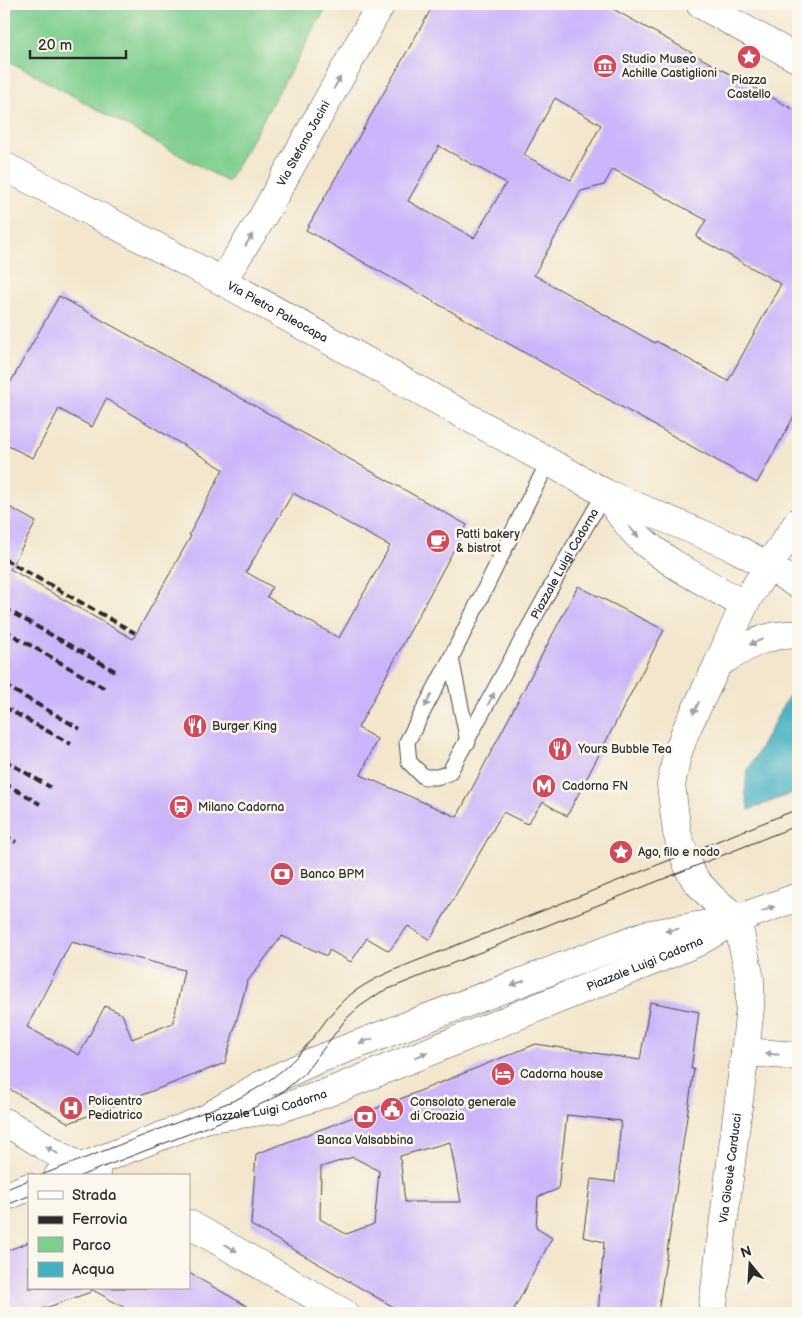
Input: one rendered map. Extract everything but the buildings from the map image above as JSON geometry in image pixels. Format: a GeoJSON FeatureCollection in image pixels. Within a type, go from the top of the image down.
{"type":"FeatureCollection","features":[{"type":"Feature","properties":{"kind":"street","name":"Via Stefano Jacini"},"geometry":{"type":"LineString","coordinates":[[222,281],[262,218],[381,4]]}},
{"type":"Feature","properties":{"kind":"street"},"geometry":{"type":"LineString","coordinates":[[700,4],[798,59]]}},
{"type":"Feature","properties":{"kind":"street","name":"Via Pietro Paleocapa"},"geometry":{"type":"LineString","coordinates":[[4,166],[222,281],[549,462]]}},
{"type":"Feature","properties":{"kind":"street","name":"Piazzale Luigi Cadorna"},"geometry":{"type":"LineString","coordinates":[[549,462],[605,493],[733,548],[768,566],[798,585]]}},
{"type":"Feature","properties":{"kind":"street","name":"Piazzale Luigi Cadorna"},"geometry":{"type":"LineString","coordinates":[[605,493],[624,521],[642,540],[664,558],[744,604]]}},
{"type":"Feature","properties":{"kind":"street"},"geometry":{"type":"LineString","coordinates":[[798,522],[744,604],[686,730],[677,755],[671,785],[677,832],[688,868],[713,899],[737,919],[750,979],[750,1008],[745,1052],[798,1056]]}},
{"type":"Feature","properties":{"kind":"street"},"geometry":{"type":"LineString","coordinates":[[718,664],[748,646],[770,636],[798,635]]}},
{"type":"Feature","properties":{"kind":"street","name":"Piazzale Luigi Cadorna"},"geometry":{"type":"LineString","coordinates":[[78,1173],[208,1118],[278,1109],[324,1094],[664,957],[698,942],[737,919],[798,897]]}},
{"type":"Feature","properties":{"kind":"street","name":"Via Giosuè Carducci"},"geometry":{"type":"LineString","coordinates":[[712,1313],[745,1052]]}},
{"type":"Feature","properties":{"kind":"street"},"geometry":{"type":"LineString","coordinates":[[4,1122],[25,1133],[78,1173]]}},
{"type":"Feature","properties":{"kind":"street"},"geometry":{"type":"LineString","coordinates":[[4,1197],[28,1187]]}},
{"type":"Feature","properties":{"kind":"street"},"geometry":{"type":"LineString","coordinates":[[190,1225],[344,1313]]}},
{"type":"Feature","properties":{"kind":"lane","name":"Piazzale Luigi Cadorna"},"geometry":{"type":"LineString","coordinates":[[549,462],[407,742],[409,762],[424,777],[437,778],[449,773],[468,742],[567,558],[605,493]]}},
{"type":"Feature","properties":{"kind":"lane"},"geometry":{"type":"LineString","coordinates":[[451,658],[468,742]]}},
{"type":"Feature","properties":{"kind":"green space"},"geometry":{"type":"Polygon","coordinates":[[[16,4],[328,4],[228,182],[4,58],[4,26],[16,4]]]}},
{"type":"Feature","properties":{"kind":"water"},"geometry":{"type":"Polygon","coordinates":[[[798,693],[798,791],[749,810],[745,792],[747,772],[788,697],[798,693]]]}},
{"type":"Feature","properties":{"kind":"tram line"},"geometry":{"type":"LineString","coordinates":[[44,1174],[235,1100],[255,1089],[274,1077],[291,1062],[346,998],[364,985],[383,975],[798,809]]}},
{"type":"Feature","properties":{"kind":"tram line"},"geometry":{"type":"LineString","coordinates":[[85,1174],[240,1114],[276,1097],[304,1074],[346,1019],[359,1007],[381,992],[798,825]]}},
{"type":"Feature","properties":{"kind":"tram line"},"geometry":{"type":"LineString","coordinates":[[4,1190],[28,1180]]}},
{"type":"Feature","properties":{"kind":"tram line"},"geometry":{"type":"LineString","coordinates":[[4,1206],[28,1196]]}},
{"type":"Feature","properties":{"kind":"railway"},"geometry":{"type":"LineString","coordinates":[[4,559],[135,633]]}},
{"type":"Feature","properties":{"kind":"railway"},"geometry":{"type":"LineString","coordinates":[[4,608],[115,671]]}},
{"type":"Feature","properties":{"kind":"railway"},"geometry":{"type":"LineString","coordinates":[[4,630],[104,688]]}},
{"type":"Feature","properties":{"kind":"railway"},"geometry":{"type":"LineString","coordinates":[[4,685],[80,729]]}},
{"type":"Feature","properties":{"kind":"railway"},"geometry":{"type":"LineString","coordinates":[[4,707],[71,744]]}},
{"type":"Feature","properties":{"kind":"railway"},"geometry":{"type":"LineString","coordinates":[[4,760],[50,787]]}},
{"type":"Feature","properties":{"kind":"railway"},"geometry":{"type":"LineString","coordinates":[[4,783],[40,804]]}},
{"type":"Feature","properties":{"kind":"railway"},"geometry":{"type":"LineString","coordinates":[[4,835],[16,842]]}},
{"type":"Feature","properties":{"kind":"place","name":"Piazza Castello"},"geometry":{"type":"Point","coordinates":[749,57]}},
{"type":"Feature","properties":{"kind":"place","name":"Studio Museo Achille Castiglioni"},"geometry":{"type":"Point","coordinates":[605,66]}},
{"type":"Feature","properties":{"kind":"place","name":"Patti bakery & bistrot"},"geometry":{"type":"Point","coordinates":[438,541]}},
{"type":"Feature","properties":{"kind":"place","name":"Burger King"},"geometry":{"type":"Point","coordinates":[195,726]}},
{"type":"Feature","properties":{"kind":"place","name":"Yours Bubble Tea"},"geometry":{"type":"Point","coordinates":[560,749]}},
{"type":"Feature","properties":{"kind":"place","name":"Cadorna FN"},"geometry":{"type":"Point","coordinates":[544,786]}},
{"type":"Feature","properties":{"kind":"place","name":"Milano Cadorna"},"geometry":{"type":"Point","coordinates":[181,807]}},
{"type":"Feature","properties":{"kind":"place","name":"Ago, filo e nodo"},"geometry":{"type":"Point","coordinates":[621,852]}},
{"type":"Feature","properties":{"kind":"place","name":"Banco BPM"},"geometry":{"type":"Point","coordinates":[282,874]}},
{"type":"Feature","properties":{"kind":"place","name":"Cadorna house"},"geometry":{"type":"Point","coordinates":[503,1074]}},
{"type":"Feature","properties":{"kind":"place","name":"Policentro Pediatrico"},"geometry":{"type":"Point","coordinates":[71,1108]}},
{"type":"Feature","properties":{"kind":"place","name":"Consolato generale di Croazia"},"geometry":{"type":"Point","coordinates":[392,1109]}},
{"type":"Feature","properties":{"kind":"place","name":"Banca Valsabbina"},"geometry":{"type":"Point","coordinates":[365,1117]}}]}
